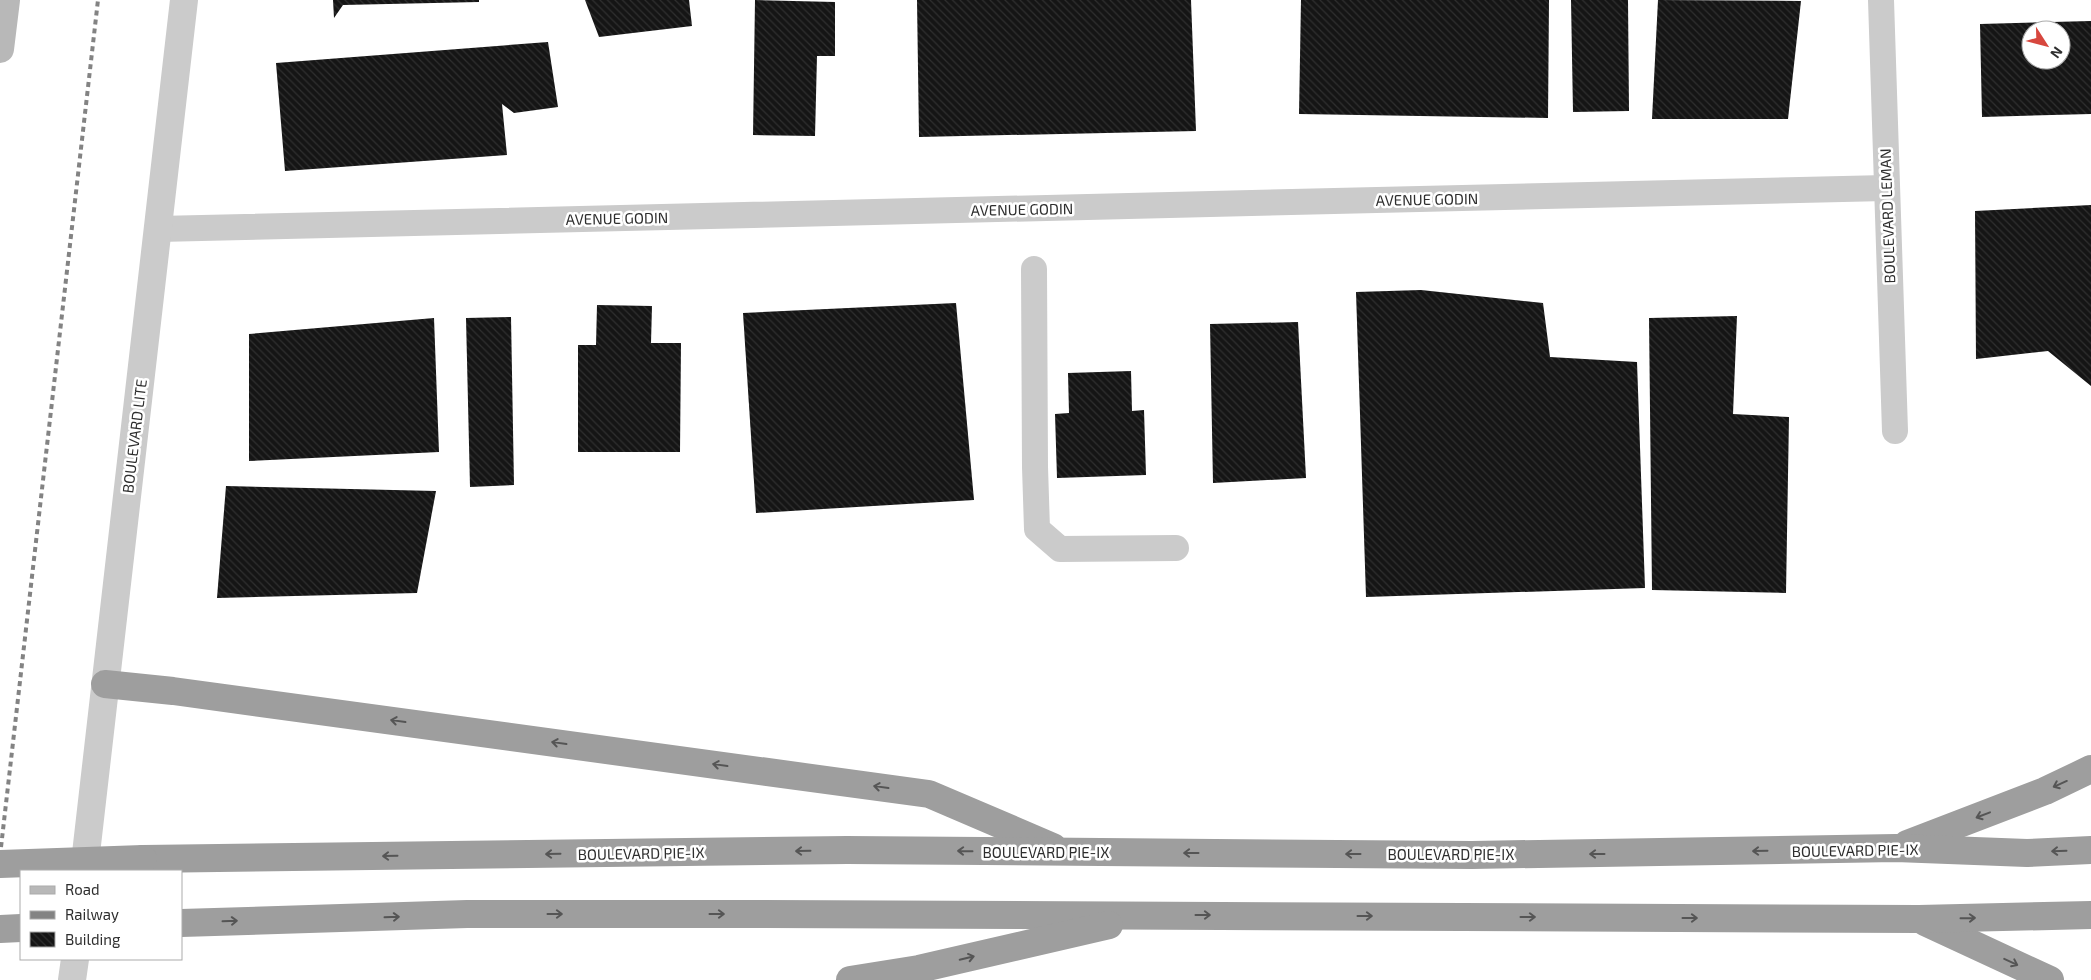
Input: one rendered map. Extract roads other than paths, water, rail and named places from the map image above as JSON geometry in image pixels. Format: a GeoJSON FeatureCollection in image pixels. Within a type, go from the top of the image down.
{"type":"FeatureCollection","features":[{"type":"Feature","properties":{"kind":"highway"},"geometry":{"type":"LineString","coordinates":[[105,684],[182,692],[929,794],[1066,852]]}},
{"type":"Feature","properties":{"kind":"highway"},"geometry":{"type":"LineString","coordinates":[[1896,848],[2045,791],[2091,769]]}},
{"type":"Feature","properties":{"kind":"highway","name":"BOULEVARD PIE-IX"},"geometry":{"type":"LineString","coordinates":[[0,864],[143,859],[847,850],[1500,855],[1896,848],[2027,852],[2091,850]]}},
{"type":"Feature","properties":{"kind":"highway"},"geometry":{"type":"LineString","coordinates":[[182,923],[467,914],[1919,919],[2091,915]]}},
{"type":"Feature","properties":{"kind":"highway"},"geometry":{"type":"LineString","coordinates":[[850,980],[919,969],[1154,915]]}},
{"type":"Feature","properties":{"kind":"highway"},"geometry":{"type":"LineString","coordinates":[[1919,919],[2050,980]]}},
{"type":"Feature","properties":{"kind":"highway"},"geometry":{"type":"LineString","coordinates":[[0,929],[20,928]]}},
{"type":"Feature","properties":{"kind":"main road"},"geometry":{"type":"LineString","coordinates":[[0,49],[6,0]]}},
{"type":"Feature","properties":{"kind":"street","name":"BOULEVARD LITE"},"geometry":{"type":"LineString","coordinates":[[84,870],[184,0]]}},
{"type":"Feature","properties":{"kind":"street","name":"BOULEVARD LEMAN"},"geometry":{"type":"LineString","coordinates":[[1881,0],[1895,432]]}},
{"type":"Feature","properties":{"kind":"street","name":"AVENUE GODIN"},"geometry":{"type":"LineString","coordinates":[[158,229],[1886,188]]}},
{"type":"Feature","properties":{"kind":"street"},"geometry":{"type":"LineString","coordinates":[[1034,269],[1037,529],[1060,550],[1176,548]]}},
{"type":"Feature","properties":{"kind":"street"},"geometry":{"type":"LineString","coordinates":[[72,980],[75,960]]}},
{"type":"Feature","properties":{"kind":"railway"},"geometry":{"type":"LineString","coordinates":[[0,856],[98,0]]}}]}
